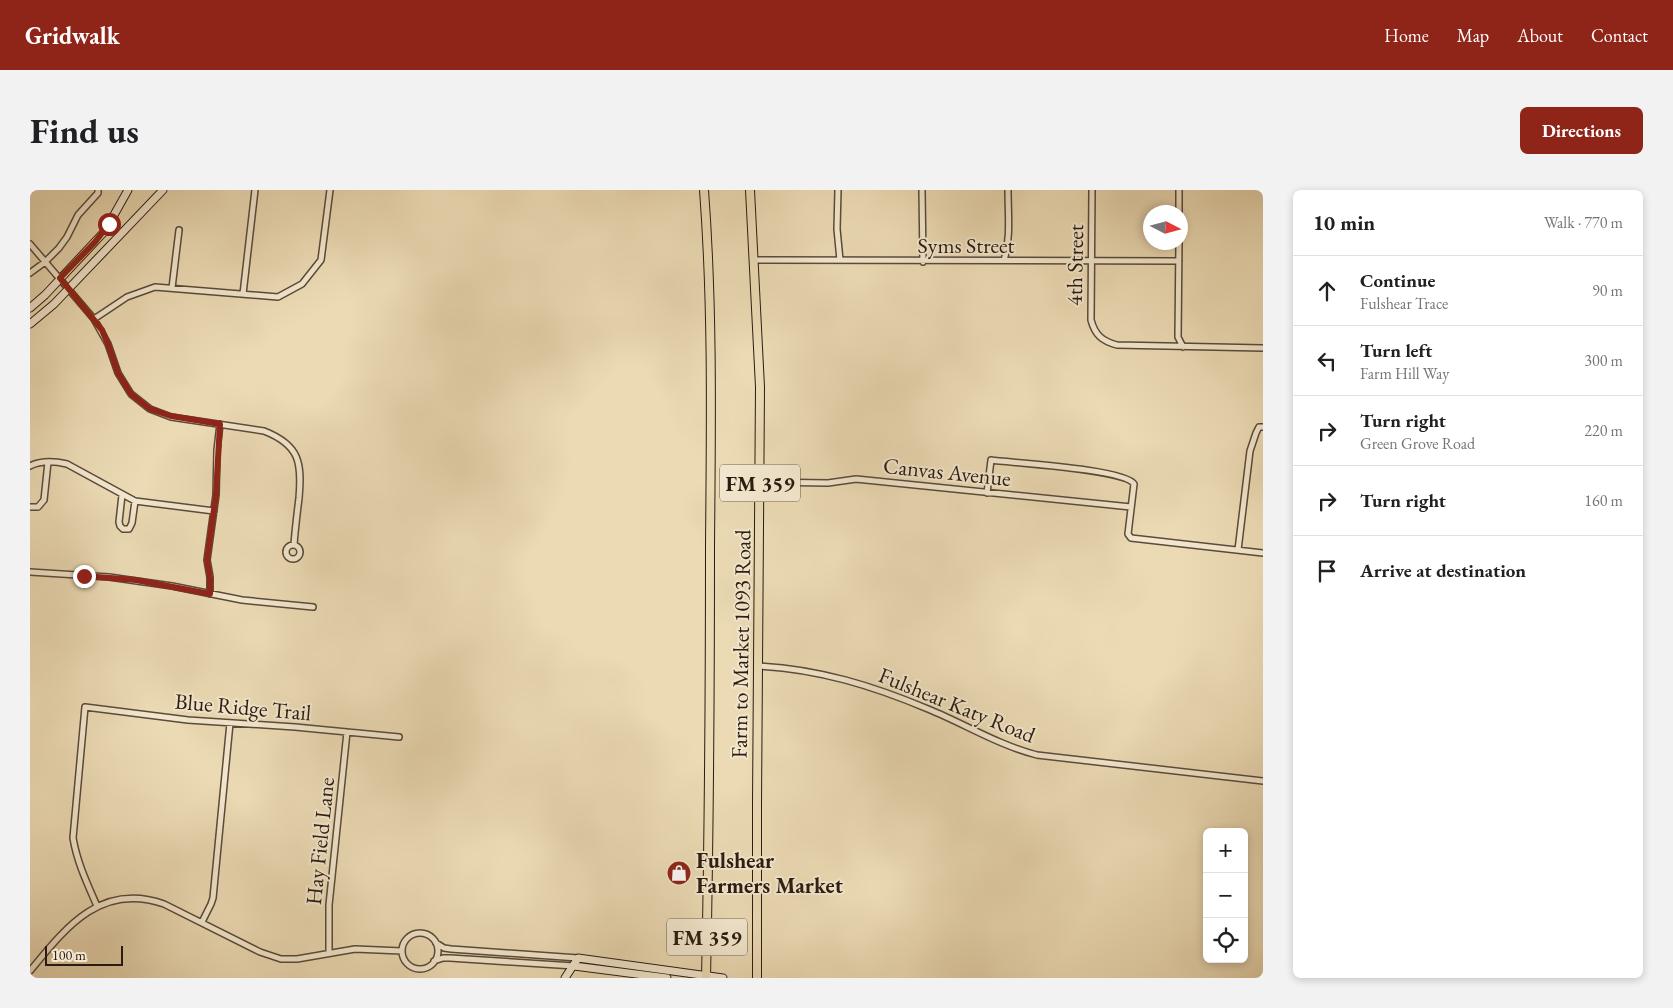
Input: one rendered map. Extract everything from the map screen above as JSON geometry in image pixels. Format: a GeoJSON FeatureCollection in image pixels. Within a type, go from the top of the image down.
{"type":"FeatureCollection","features":[{"type":"Feature","properties":{"kind":"main road","name":"Farm to Market 1093 Road"},"geometry":{"type":"LineString","coordinates":[[704,190],[708,245],[711,353],[709,799],[706,977]]}},
{"type":"Feature","properties":{"kind":"main road","name":"Farm to Market 1093 Road"},"geometry":{"type":"LineString","coordinates":[[750,190],[760,387],[757,978]]}},
{"type":"Feature","properties":{"kind":"street"},"geometry":{"type":"LineString","coordinates":[[30,273],[46,262],[59,248],[78,215],[98,193],[98,190]]}},
{"type":"Feature","properties":{"kind":"street"},"geometry":{"type":"LineString","coordinates":[[30,308],[105,230],[128,190]]}},
{"type":"Feature","properties":{"kind":"street"},"geometry":{"type":"LineString","coordinates":[[30,324],[41,316],[69,288],[162,190]]}},
{"type":"Feature","properties":{"kind":"street"},"geometry":{"type":"LineString","coordinates":[[243,294],[254,190]]}},
{"type":"Feature","properties":{"kind":"street"},"geometry":{"type":"LineString","coordinates":[[94,319],[127,297],[155,287],[278,297],[302,284],[321,260],[330,190]]}},
{"type":"Feature","properties":{"kind":"street"},"geometry":{"type":"LineString","coordinates":[[838,190],[837,229],[840,260]]}},
{"type":"Feature","properties":{"kind":"street"},"geometry":{"type":"LineString","coordinates":[[922,190],[923,262]]}},
{"type":"Feature","properties":{"kind":"street"},"geometry":{"type":"LineString","coordinates":[[1004,260],[1009,234],[1008,190]]}},
{"type":"Feature","properties":{"kind":"street","name":"4th Street"},"geometry":{"type":"LineString","coordinates":[[1092,190],[1091,320],[1094,331],[1099,338],[1117,345],[1183,347]]}},
{"type":"Feature","properties":{"kind":"street"},"geometry":{"type":"LineString","coordinates":[[1179,190],[1179,205]]}},
{"type":"Feature","properties":{"kind":"street"},"geometry":{"type":"LineString","coordinates":[[174,288],[179,230]]}},
{"type":"Feature","properties":{"kind":"street"},"geometry":{"type":"LineString","coordinates":[[30,244],[94,319],[108,344],[118,373],[131,394],[150,409],[171,416],[264,431],[276,436],[290,446],[300,463],[301,476],[294,545]]}},
{"type":"Feature","properties":{"kind":"street"},"geometry":{"type":"LineString","coordinates":[[1179,250],[1178,337],[1183,347],[1263,348]]}},
{"type":"Feature","properties":{"kind":"street","name":"Syms Street"},"geometry":{"type":"LineString","coordinates":[[754,260],[923,262],[1004,260],[1178,261]]}},
{"type":"Feature","properties":{"kind":"street"},"geometry":{"type":"LineString","coordinates":[[210,594],[207,560],[214,511],[220,424]]}},
{"type":"Feature","properties":{"kind":"street"},"geometry":{"type":"LineString","coordinates":[[1238,550],[1250,450],[1259,427],[1263,427]]}},
{"type":"Feature","properties":{"kind":"street"},"geometry":{"type":"LineString","coordinates":[[987,493],[990,460],[1093,470],[1132,480],[1134,484],[1128,534],[1134,540],[1263,553]]}},
{"type":"Feature","properties":{"kind":"street"},"geometry":{"type":"LineString","coordinates":[[30,466],[39,462],[58,462],[74,467],[135,501],[214,511]]}},
{"type":"Feature","properties":{"kind":"street"},"geometry":{"type":"LineString","coordinates":[[30,507],[38,506],[44,500],[48,462]]}},
{"type":"Feature","properties":{"kind":"street","name":"Canvas Avenue"},"geometry":{"type":"LineString","coordinates":[[760,482],[828,483],[856,479],[1131,508]]}},
{"type":"Feature","properties":{"kind":"street"},"geometry":{"type":"LineString","coordinates":[[122,494],[119,522],[123,529],[127,530],[132,525],[135,501]]}},
{"type":"Feature","properties":{"kind":"street"},"geometry":{"type":"LineString","coordinates":[[30,572],[109,576],[242,600],[313,607]]}},
{"type":"Feature","properties":{"kind":"street","name":"Fulshear Katy Road"},"geometry":{"type":"LineString","coordinates":[[759,666],[795,668],[864,686],[929,709],[1014,749],[1037,755],[1263,781]]}},
{"type":"Feature","properties":{"kind":"street","name":"Blue Ridge Trail"},"geometry":{"type":"LineString","coordinates":[[97,906],[80,868],[73,838],[85,707],[132,714],[399,737]]}},
{"type":"Feature","properties":{"kind":"street"},"geometry":{"type":"LineString","coordinates":[[202,922],[213,898],[230,723]]}},
{"type":"Feature","properties":{"kind":"street","name":"Hay Field Lane"},"geometry":{"type":"LineString","coordinates":[[329,953],[329,905],[347,732]]}},
{"type":"Feature","properties":{"kind":"street"},"geometry":{"type":"LineString","coordinates":[[30,971],[71,925],[97,906],[121,899],[145,898],[164,904],[231,938],[271,956],[281,958],[297,959],[365,949],[402,951]]}},
{"type":"Feature","properties":{"kind":"street"},"geometry":{"type":"LineString","coordinates":[[436,943],[438,952],[431,965],[422,969],[412,967],[404,960],[402,951],[406,940],[416,933],[427,935],[444,948],[450,949],[578,958],[724,978]]}},
{"type":"Feature","properties":{"kind":"street"},"geometry":{"type":"LineString","coordinates":[[434,961],[450,958],[574,966],[667,978]]}},
{"type":"Feature","properties":{"kind":"street"},"geometry":{"type":"LineString","coordinates":[[566,978],[578,958]]}},
{"type":"Feature","properties":{"kind":"place","name":"Fulshear Farmers Market"},"geometry":{"type":"Point","coordinates":[679,873]}},
{"type":"Feature","properties":{"kind":"route"},"geometry":{"type":"LineString","coordinates":[[84,576],[109,576],[210,594],[207,560],[216,495],[220,424],[171,416],[150,409],[131,394],[118,373],[102,330],[60,278],[95,242],[109,224]]}}]}
